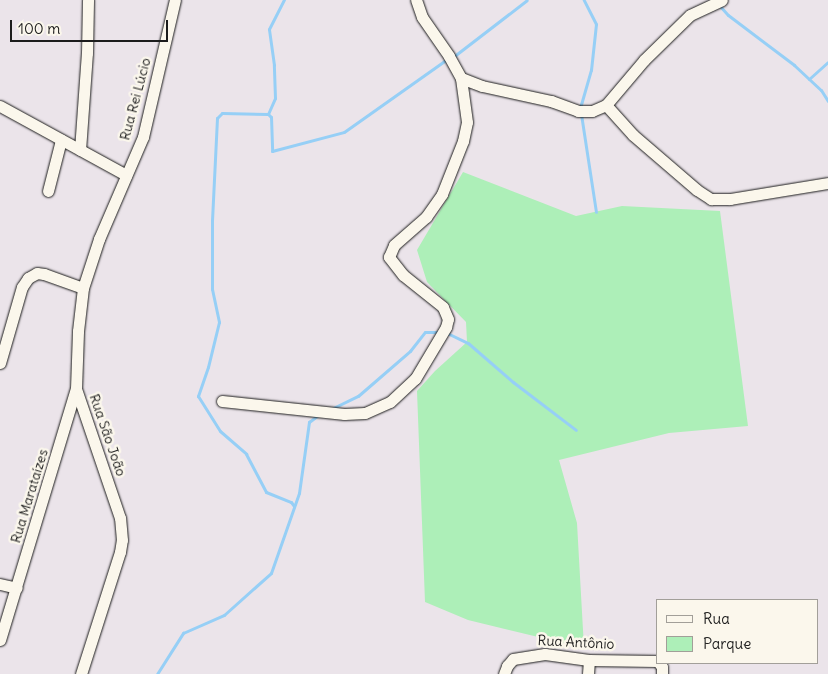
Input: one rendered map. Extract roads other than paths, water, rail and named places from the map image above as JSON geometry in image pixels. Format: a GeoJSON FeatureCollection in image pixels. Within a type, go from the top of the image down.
{"type":"FeatureCollection","features":[{"type":"Feature","properties":{"kind":"street"},"geometry":{"type":"LineString","coordinates":[[80,150],[87,54],[88,0]]}},
{"type":"Feature","properties":{"kind":"street","name":"Rua Rei Lúcio"},"geometry":{"type":"LineString","coordinates":[[126,176],[143,137],[175,0]]}},
{"type":"Feature","properties":{"kind":"street"},"geometry":{"type":"LineString","coordinates":[[222,401],[344,414],[365,413],[390,402],[403,391],[422,369],[446,327],[446,313],[443,307],[396,268],[391,262],[390,253],[394,245],[426,217],[442,194],[463,141],[466,122],[461,78],[449,56],[422,17],[416,0]]}},
{"type":"Feature","properties":{"kind":"street"},"geometry":{"type":"LineString","coordinates":[[461,78],[482,86],[551,101],[578,111],[592,111],[606,105],[644,60],[690,15],[722,0]]}},
{"type":"Feature","properties":{"kind":"street"},"geometry":{"type":"LineString","coordinates":[[606,105],[633,135],[697,190],[712,199],[730,199],[828,183]]}},
{"type":"Feature","properties":{"kind":"street"},"geometry":{"type":"LineString","coordinates":[[0,106],[126,176]]}},
{"type":"Feature","properties":{"kind":"street"},"geometry":{"type":"LineString","coordinates":[[48,191],[61,140]]}},
{"type":"Feature","properties":{"kind":"street","name":"Rua São João"},"geometry":{"type":"LineString","coordinates":[[81,674],[120,552],[122,540],[120,518],[76,389],[78,330],[83,288],[99,239],[126,176]]}},
{"type":"Feature","properties":{"kind":"street"},"geometry":{"type":"LineString","coordinates":[[0,363],[22,287],[28,278],[37,273],[44,274],[83,288]]}},
{"type":"Feature","properties":{"kind":"street","name":"Rua Marataízes"},"geometry":{"type":"LineString","coordinates":[[0,640],[76,389]]}},
{"type":"Feature","properties":{"kind":"street"},"geometry":{"type":"LineString","coordinates":[[0,584],[17,588]]}},
{"type":"Feature","properties":{"kind":"street","name":"Rua Antônio"},"geometry":{"type":"LineString","coordinates":[[504,674],[510,661],[530,655],[545,654],[660,667]]}},
{"type":"Feature","properties":{"kind":"street"},"geometry":{"type":"LineString","coordinates":[[588,674],[589,660]]}},
{"type":"Feature","properties":{"kind":"waterway"},"geometry":{"type":"LineString","coordinates":[[268,114],[275,98],[274,65],[269,29],[284,0]]}},
{"type":"Feature","properties":{"kind":"waterway"},"geometry":{"type":"LineString","coordinates":[[453,57],[527,0]]}},
{"type":"Feature","properties":{"kind":"waterway"},"geometry":{"type":"LineString","coordinates":[[580,108],[591,70],[596,24],[584,0]]}},
{"type":"Feature","properties":{"kind":"waterway"},"geometry":{"type":"LineString","coordinates":[[719,5],[728,15],[794,65],[821,90],[828,101]]}},
{"type":"Feature","properties":{"kind":"waterway"},"geometry":{"type":"LineString","coordinates":[[268,114],[271,117],[272,151],[344,132],[447,59]]}},
{"type":"Feature","properties":{"kind":"waterway"},"geometry":{"type":"LineString","coordinates":[[809,79],[828,62]]}},
{"type":"Feature","properties":{"kind":"waterway"},"geometry":{"type":"LineString","coordinates":[[268,114],[222,113],[217,118],[212,221],[212,289],[219,322],[208,367],[198,396],[220,431],[246,454],[266,492],[291,502],[294,506]]}},
{"type":"Feature","properties":{"kind":"waterway"},"geometry":{"type":"LineString","coordinates":[[581,114],[596,212]]}},
{"type":"Feature","properties":{"kind":"waterway"},"geometry":{"type":"LineString","coordinates":[[331,409],[358,396],[410,351],[425,332],[439,332]]}},
{"type":"Feature","properties":{"kind":"waterway"},"geometry":{"type":"LineString","coordinates":[[445,332],[468,343],[513,382],[576,430]]}},
{"type":"Feature","properties":{"kind":"waterway"},"geometry":{"type":"LineString","coordinates":[[157,674],[183,633],[224,615],[271,573],[299,493],[309,422],[317,416]]}}]}
